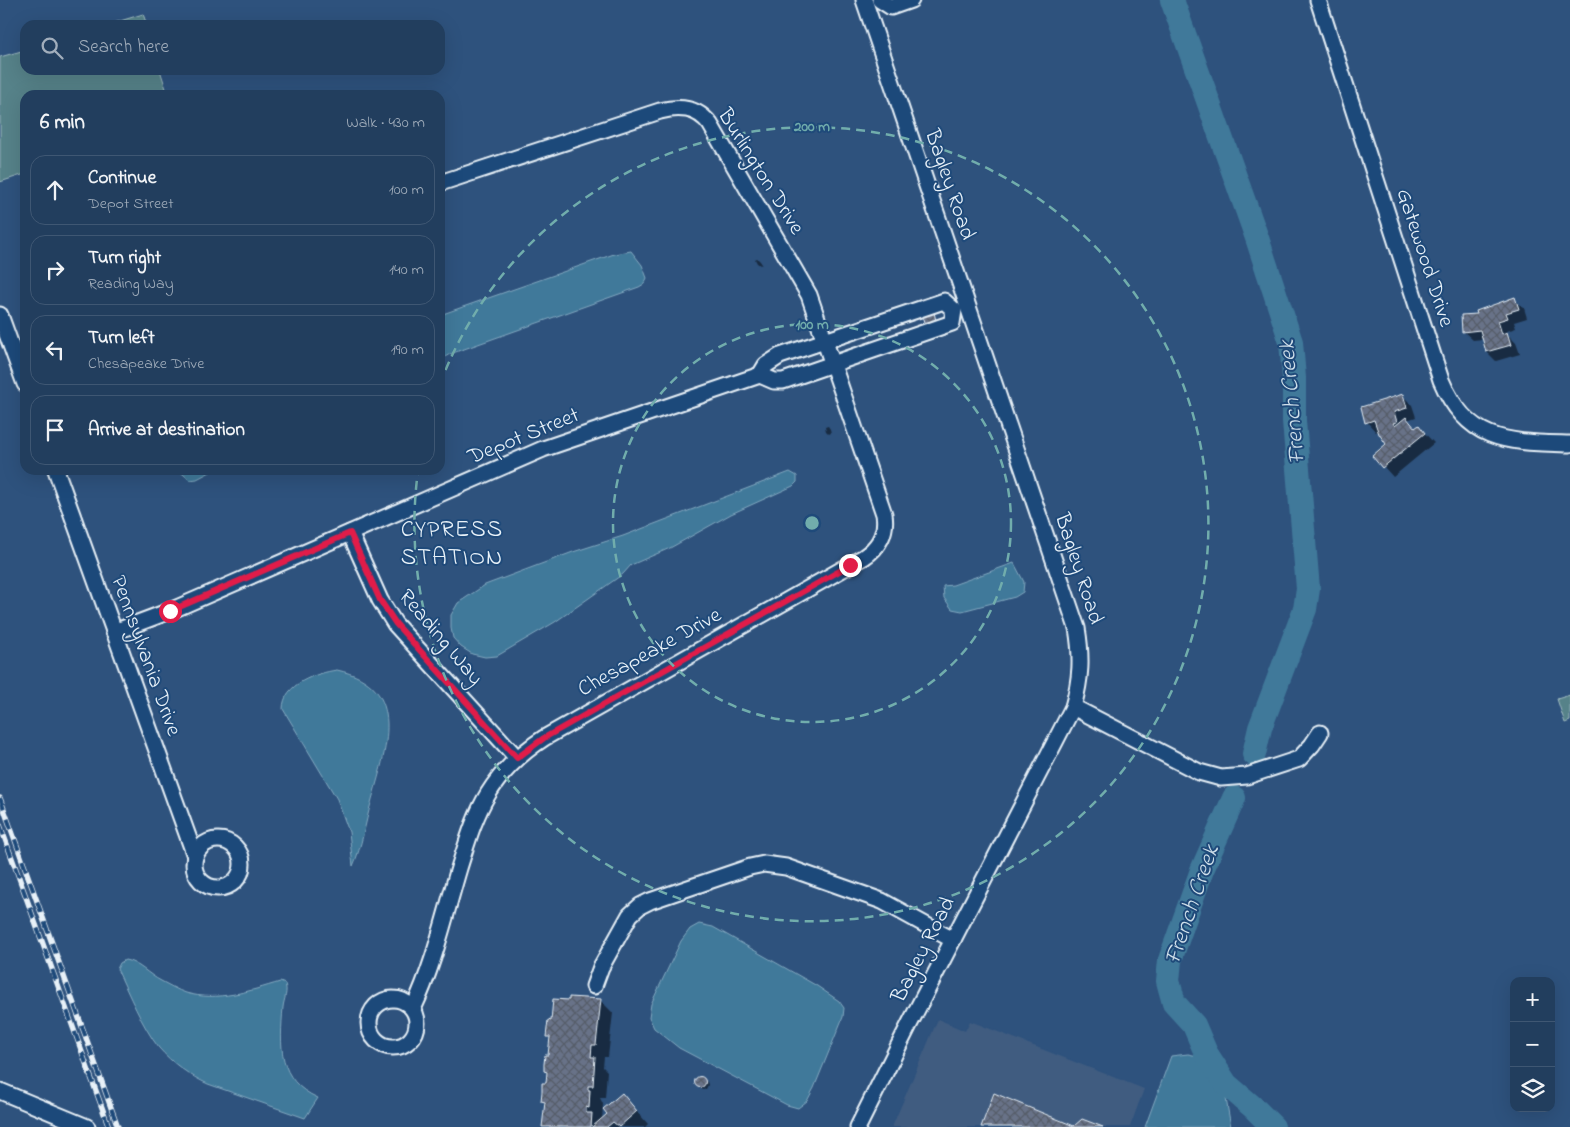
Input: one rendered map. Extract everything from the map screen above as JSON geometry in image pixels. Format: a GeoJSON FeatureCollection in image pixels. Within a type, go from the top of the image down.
{"type":"FeatureCollection","features":[{"type":"Feature","properties":{"kind":"street","name":"Bagley Road"},"geometry":{"type":"LineString","coordinates":[[858,1127],[1073,707],[1079,685],[1081,662],[1077,628],[960,308],[865,0]]}},
{"type":"Feature","properties":{"kind":"street"},"geometry":{"type":"LineString","coordinates":[[880,0],[891,7],[912,0]]}},
{"type":"Feature","properties":{"kind":"street","name":"Gatewood Drive"},"geometry":{"type":"LineString","coordinates":[[1318,0],[1447,394],[1466,419],[1480,430],[1493,436],[1526,442],[1570,444]]}},
{"type":"Feature","properties":{"kind":"street","name":"Burlington Drive"},"geometry":{"type":"LineString","coordinates":[[445,181],[660,111],[683,108],[692,110],[700,114],[710,124],[790,260],[809,295],[832,364]]}},
{"type":"Feature","properties":{"kind":"street","name":"Depot Street"},"geometry":{"type":"LineString","coordinates":[[114,632],[170,611],[544,448],[760,375],[766,365],[780,356],[944,301],[960,308]]}},
{"type":"Feature","properties":{"kind":"street"},"geometry":{"type":"LineString","coordinates":[[760,375],[774,381],[783,381],[952,323],[960,308]]}},
{"type":"Feature","properties":{"kind":"street"},"geometry":{"type":"LineString","coordinates":[[0,315],[20,356]]}},
{"type":"Feature","properties":{"kind":"street","name":"Chesapeake Drive"},"geometry":{"type":"LineString","coordinates":[[413,1009],[428,972],[476,816],[494,785],[517,758],[544,738],[864,557],[876,547],[884,531],[884,514],[832,364]]}},
{"type":"Feature","properties":{"kind":"street","name":"Pennsylvania Drive"},"geometry":{"type":"LineString","coordinates":[[58,475],[195,856]]}},
{"type":"Feature","properties":{"kind":"street","name":"Reading Way"},"geometry":{"type":"LineString","coordinates":[[350,533],[380,600],[396,624],[517,758]]}},
{"type":"Feature","properties":{"kind":"street"},"geometry":{"type":"LineString","coordinates":[[1073,707],[1199,772],[1221,778],[1247,776],[1298,759],[1312,745],[1320,733]]}},
{"type":"Feature","properties":{"kind":"street"},"geometry":{"type":"LineString","coordinates":[[594,986],[601,967],[630,916],[640,906],[750,867],[764,864],[786,867],[868,896],[953,940]]}},
{"type":"Feature","properties":{"kind":"street"},"geometry":{"type":"LineString","coordinates":[[0,1091],[87,1127]]}},
{"type":"Feature","properties":{"kind":"shaded area"},"geometry":{"type":"Polygon","coordinates":[[[631,251],[642,265],[647,278],[644,284],[445,357],[445,313],[614,254],[631,251]]]}},
{"type":"Feature","properties":{"kind":"shaded area"},"geometry":{"type":"Polygon","coordinates":[[[790,472],[797,476],[797,482],[793,486],[731,514],[670,548],[631,565],[623,574],[555,622],[497,656],[485,657],[472,654],[461,647],[453,638],[451,615],[458,603],[485,585],[573,552],[623,536],[790,472]]]}},
{"type":"Feature","properties":{"kind":"shaded area"},"geometry":{"type":"Polygon","coordinates":[[[184,475],[205,475],[197,479],[190,480],[184,475]]]}},
{"type":"Feature","properties":{"kind":"shaded area"},"geometry":{"type":"Polygon","coordinates":[[[1014,563],[1024,582],[1023,592],[1015,597],[962,611],[952,609],[944,598],[943,586],[953,585],[1014,563]]]}},
{"type":"Feature","properties":{"kind":"shaded area"},"geometry":{"type":"Polygon","coordinates":[[[337,670],[360,678],[376,690],[384,705],[387,723],[382,763],[353,866],[349,832],[337,799],[283,709],[284,700],[295,686],[311,677],[337,670]]]}},
{"type":"Feature","properties":{"kind":"shaded area"},"geometry":{"type":"Polygon","coordinates":[[[699,924],[713,927],[817,986],[839,1001],[844,1008],[843,1017],[814,1088],[807,1101],[798,1108],[787,1105],[679,1048],[654,1028],[649,1017],[651,1004],[681,941],[690,929],[699,924]]]}},
{"type":"Feature","properties":{"kind":"shaded area"},"geometry":{"type":"Polygon","coordinates":[[[125,960],[134,963],[176,989],[198,995],[221,996],[245,992],[280,982],[285,984],[286,993],[281,1035],[284,1060],[288,1072],[295,1082],[305,1091],[318,1098],[305,1118],[208,1084],[175,1064],[159,1048],[136,1010],[117,969],[120,963],[125,960]]]}},
{"type":"Feature","properties":{"kind":"shaded area"},"geometry":{"type":"Polygon","coordinates":[[[938,1019],[965,1031],[970,1021],[1144,1089],[1130,1127],[892,1127],[938,1019]]]}},
{"type":"Feature","properties":{"kind":"shaded area"},"geometry":{"type":"Polygon","coordinates":[[[1188,1054],[1203,1057],[1225,1093],[1231,1127],[1145,1127],[1171,1056],[1188,1054]]]}},
{"type":"Feature","properties":{"kind":"green space"},"geometry":{"type":"Polygon","coordinates":[[[143,14],[145,20],[123,20],[143,14]]]}},
{"type":"Feature","properties":{"kind":"green space"},"geometry":{"type":"Polygon","coordinates":[[[20,51],[20,75],[162,75],[166,90],[20,90],[20,176],[0,182],[0,57],[20,51]]]}},
{"type":"Feature","properties":{"kind":"green space"},"geometry":{"type":"Polygon","coordinates":[[[1570,695],[1570,721],[1565,723],[1557,699],[1570,695]]]}},
{"type":"Feature","properties":{"kind":"building"},"geometry":{"type":"Polygon","coordinates":[[[1515,297],[1519,309],[1506,313],[1508,318],[1498,321],[1502,334],[1507,332],[1511,345],[1486,352],[1480,330],[1462,332],[1461,315],[1477,314],[1476,311],[1515,297]]]}},
{"type":"Feature","properties":{"kind":"building"},"geometry":{"type":"Polygon","coordinates":[[[934,312],[936,321],[925,325],[922,316],[934,312]]]}},
{"type":"Feature","properties":{"kind":"building"},"geometry":{"type":"Polygon","coordinates":[[[1403,394],[1407,408],[1394,412],[1397,422],[1393,423],[1395,426],[1406,417],[1415,428],[1419,425],[1425,433],[1382,468],[1372,456],[1386,444],[1379,434],[1374,420],[1365,423],[1361,407],[1403,394]]]}},
{"type":"Feature","properties":{"kind":"building"},"geometry":{"type":"Polygon","coordinates":[[[569,997],[601,999],[596,1045],[592,1045],[591,1057],[595,1057],[593,1086],[588,1086],[588,1090],[590,1090],[589,1108],[586,1107],[586,1113],[592,1113],[591,1127],[542,1127],[545,1102],[541,1101],[542,1083],[546,1083],[547,1072],[544,1071],[544,1064],[545,1055],[548,1055],[550,1037],[546,1037],[548,1020],[551,1021],[553,999],[569,1000],[569,997]]]}},
{"type":"Feature","properties":{"kind":"building"},"geometry":{"type":"Polygon","coordinates":[[[700,1076],[706,1082],[700,1088],[694,1082],[700,1076]]]}},
{"type":"Feature","properties":{"kind":"building"},"geometry":{"type":"Polygon","coordinates":[[[622,1093],[637,1111],[619,1127],[613,1122],[607,1127],[592,1127],[607,1114],[603,1109],[622,1093]]]}},
{"type":"Feature","properties":{"kind":"building"},"geometry":{"type":"Polygon","coordinates":[[[994,1093],[1074,1126],[1082,1119],[1103,1127],[981,1127],[994,1093]]]}},
{"type":"Feature","properties":{"kind":"waterway","name":"French Creek"},"geometry":{"type":"LineString","coordinates":[[1172,0],[1257,238],[1291,342],[1294,378],[1294,421],[1308,589],[1305,609],[1260,728],[1254,754]]}},
{"type":"Feature","properties":{"kind":"waterway","name":"French Creek"},"geometry":{"type":"LineString","coordinates":[[1234,798],[1202,870],[1170,960],[1168,981],[1174,1003],[1194,1025],[1206,1053],[1226,1084],[1273,1127]]}},
{"type":"Feature","properties":{"kind":"railway"},"geometry":{"type":"LineString","coordinates":[[0,798],[118,1127]]}},
{"type":"Feature","properties":{"kind":"railway"},"geometry":{"type":"LineString","coordinates":[[0,825],[109,1127]]}},
{"type":"Feature","properties":{"kind":"district","name":"CYPRESS STATION"},"geometry":{"type":"Point","coordinates":[452,544]}},
{"type":"Feature","properties":{"kind":"route"},"geometry":{"type":"LineString","coordinates":[[170,611],[350,533],[370,581],[387,613],[517,758],[544,738],[850,565]]}}]}
